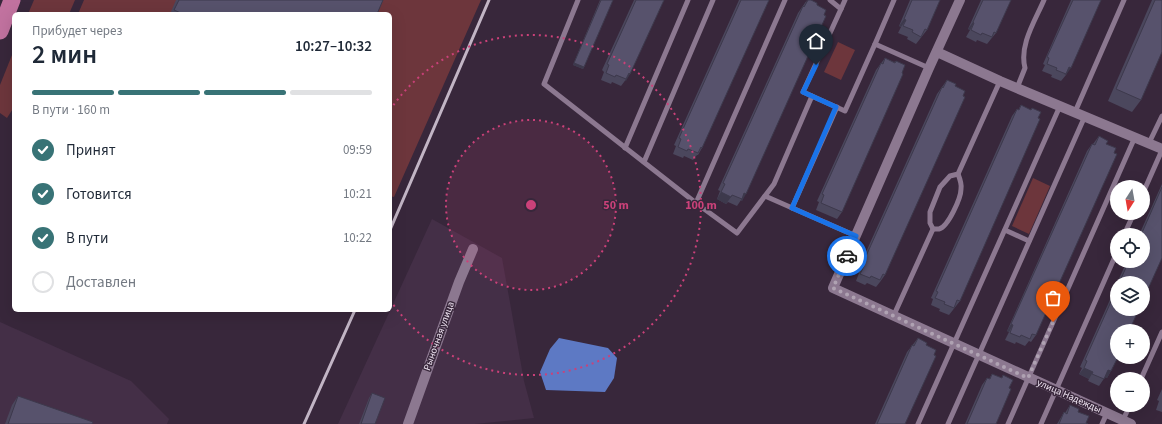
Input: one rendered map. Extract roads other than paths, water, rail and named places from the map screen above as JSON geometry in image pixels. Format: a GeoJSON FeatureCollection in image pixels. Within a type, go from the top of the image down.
{"type":"FeatureCollection","features":[{"type":"Feature","properties":{"kind":"highway"},"geometry":{"type":"LineString","coordinates":[[0,31],[12,0]]}},
{"type":"Feature","properties":{"kind":"street"},"geometry":{"type":"LineString","coordinates":[[856,236],[960,0]]}},
{"type":"Feature","properties":{"kind":"street"},"geometry":{"type":"LineString","coordinates":[[936,52],[1016,88],[1149,143],[1162,150]]}},
{"type":"Feature","properties":{"kind":"street","name":"улица Надежды"},"geometry":{"type":"LineString","coordinates":[[856,236],[833,288],[1128,423]]}},
{"type":"Feature","properties":{"kind":"street","name":"Рыночная улица"},"geometry":{"type":"LineString","coordinates":[[408,424],[454,296],[473,249]]}},
{"type":"Feature","properties":{"kind":"lane"},"geometry":{"type":"LineString","coordinates":[[578,0],[544,84],[696,203],[737,233],[774,184],[812,96]]}},
{"type":"Feature","properties":{"kind":"lane"},"geometry":{"type":"LineString","coordinates":[[625,148],[688,0]]}},
{"type":"Feature","properties":{"kind":"lane"},"geometry":{"type":"LineString","coordinates":[[644,162],[713,0]]}},
{"type":"Feature","properties":{"kind":"lane"},"geometry":{"type":"LineString","coordinates":[[696,203],[785,0]]}},
{"type":"Feature","properties":{"kind":"lane"},"geometry":{"type":"LineString","coordinates":[[830,0],[841,9]]}},
{"type":"Feature","properties":{"kind":"lane"},"geometry":{"type":"LineString","coordinates":[[845,0],[803,92],[844,111],[894,0]]}},
{"type":"Feature","properties":{"kind":"lane"},"geometry":{"type":"LineString","coordinates":[[1016,88],[1025,68],[1025,43],[1044,0]]}},
{"type":"Feature","properties":{"kind":"lane"},"geometry":{"type":"LineString","coordinates":[[1075,112],[1124,0]]}},
{"type":"Feature","properties":{"kind":"lane"},"geometry":{"type":"LineString","coordinates":[[875,44],[929,68]]}},
{"type":"Feature","properties":{"kind":"lane"},"geometry":{"type":"LineString","coordinates":[[933,229],[939,229],[946,225],[962,192],[962,184],[958,174],[1000,81]]}},
{"type":"Feature","properties":{"kind":"lane"},"geometry":{"type":"LineString","coordinates":[[918,424],[1060,106]]}},
{"type":"Feature","properties":{"kind":"lane"},"geometry":{"type":"LineString","coordinates":[[792,208],[836,107]]}},
{"type":"Feature","properties":{"kind":"lane"},"geometry":{"type":"LineString","coordinates":[[948,424],[1085,116]]}},
{"type":"Feature","properties":{"kind":"lane"},"geometry":{"type":"LineString","coordinates":[[1149,143],[1162,116]]}},
{"type":"Feature","properties":{"kind":"lane"},"geometry":{"type":"LineString","coordinates":[[1008,424],[1135,137]]}},
{"type":"Feature","properties":{"kind":"lane"},"geometry":{"type":"LineString","coordinates":[[1149,180],[1162,150]]}},
{"type":"Feature","properties":{"kind":"lane"},"geometry":{"type":"LineString","coordinates":[[933,229],[930,223],[930,212],[940,187],[950,176],[958,174]]}},
{"type":"Feature","properties":{"kind":"lane"},"geometry":{"type":"LineString","coordinates":[[765,196],[856,236]]}},
{"type":"Feature","properties":{"kind":"lane"},"geometry":{"type":"LineString","coordinates":[[894,317],[933,229]]}},
{"type":"Feature","properties":{"kind":"lane"},"geometry":{"type":"LineString","coordinates":[[1005,230],[1029,242]]}},
{"type":"Feature","properties":{"kind":"lane"},"geometry":{"type":"LineString","coordinates":[[1041,424],[1110,268]]}},
{"type":"Feature","properties":{"kind":"lane"},"geometry":{"type":"LineString","coordinates":[[1144,372],[1162,332]]}},
{"type":"Feature","properties":{"kind":"lane"},"geometry":{"type":"LineString","coordinates":[[1128,423],[1129,412]]}},
{"type":"Feature","properties":{"kind":"lane"},"geometry":{"type":"LineString","coordinates":[[1102,424],[1107,413]]}},
{"type":"Feature","properties":{"kind":"water"},"geometry":{"type":"Polygon","coordinates":[[[559,338],[608,348],[617,358],[614,378],[605,392],[546,390],[540,372],[550,349],[559,338]]]}},
{"type":"Feature","properties":{"kind":"railway"},"geometry":{"type":"LineString","coordinates":[[392,225],[489,0]]}},
{"type":"Feature","properties":{"kind":"railway"},"geometry":{"type":"LineString","coordinates":[[304,424],[354,312]]}}]}
